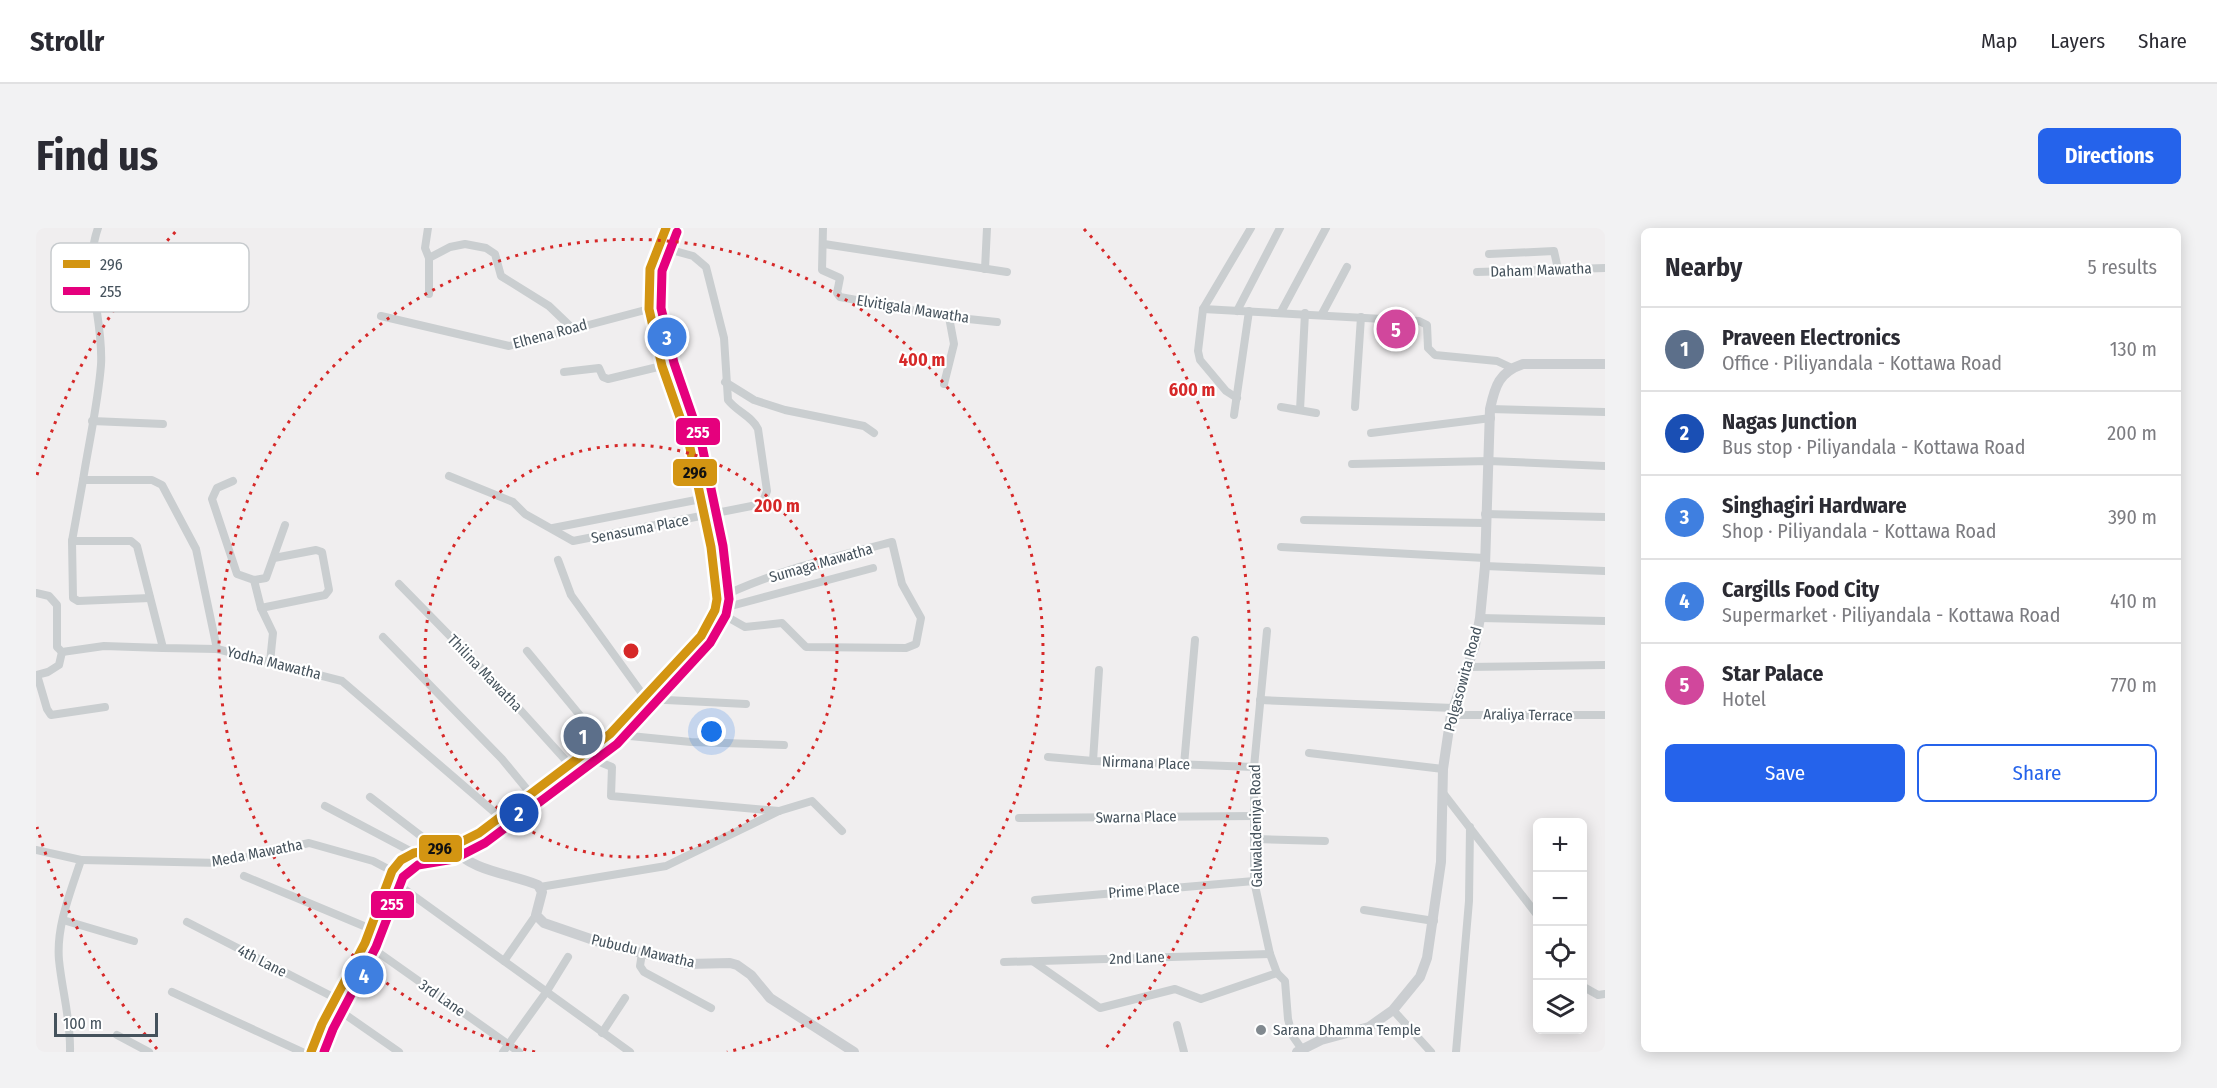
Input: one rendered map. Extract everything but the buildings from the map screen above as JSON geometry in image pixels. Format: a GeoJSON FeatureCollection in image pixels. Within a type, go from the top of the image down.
{"type":"FeatureCollection","features":[{"type":"Feature","properties":{"kind":"main road"},"geometry":{"type":"LineString","coordinates":[[310,1052],[365,943],[391,875],[401,860],[414,853],[446,848],[500,818],[606,737],[646,699],[701,636],[716,606],[705,516],[689,443],[662,366],[649,309],[650,269],[657,246],[666,228]]}},
{"type":"Feature","properties":{"kind":"street"},"geometry":{"type":"LineString","coordinates":[[92,243],[98,228]]}},
{"type":"Feature","properties":{"kind":"street"},"geometry":{"type":"LineString","coordinates":[[428,228],[425,248],[429,258],[429,294]]}},
{"type":"Feature","properties":{"kind":"street","name":"Elvitigala Mawatha"},"geometry":{"type":"LineString","coordinates":[[823,228],[822,270],[840,278],[837,293],[840,297],[950,317],[997,322]]}},
{"type":"Feature","properties":{"kind":"street"},"geometry":{"type":"LineString","coordinates":[[985,269],[987,228]]}},
{"type":"Feature","properties":{"kind":"street"},"geometry":{"type":"LineString","coordinates":[[1237,398],[1226,391],[1200,360],[1198,351],[1203,309],[1251,228]]}},
{"type":"Feature","properties":{"kind":"street"},"geometry":{"type":"LineString","coordinates":[[1237,311],[1280,228]]}},
{"type":"Feature","properties":{"kind":"street"},"geometry":{"type":"LineString","coordinates":[[1281,312],[1326,228]]}},
{"type":"Feature","properties":{"kind":"street"},"geometry":{"type":"LineString","coordinates":[[429,258],[450,247],[465,244],[491,251],[495,254],[501,276],[549,306],[572,328]]}},
{"type":"Feature","properties":{"kind":"street"},"geometry":{"type":"LineString","coordinates":[[824,244],[1007,272]]}},
{"type":"Feature","properties":{"kind":"street"},"geometry":{"type":"LineString","coordinates":[[657,246],[693,256],[706,267],[724,338],[725,382],[754,400],[785,410],[864,426],[874,433]]}},
{"type":"Feature","properties":{"kind":"street"},"geometry":{"type":"LineString","coordinates":[[1489,254],[1554,251],[1558,269]]}},
{"type":"Feature","properties":{"kind":"street"},"geometry":{"type":"LineString","coordinates":[[1322,314],[1347,267]]}},
{"type":"Feature","properties":{"kind":"street","name":"Daham Mawatha"},"geometry":{"type":"LineString","coordinates":[[1478,272],[1605,268]]}},
{"type":"Feature","properties":{"kind":"street","name":"Elhena Road"},"geometry":{"type":"LineString","coordinates":[[381,316],[509,346],[649,309]]}},
{"type":"Feature","properties":{"kind":"street"},"geometry":{"type":"LineString","coordinates":[[1203,309],[1419,321],[1427,325],[1428,348],[1435,355],[1497,361],[1512,368],[1523,364],[1605,364]]}},
{"type":"Feature","properties":{"kind":"street"},"geometry":{"type":"LineString","coordinates":[[1234,415],[1249,311]]}},
{"type":"Feature","properties":{"kind":"street"},"geometry":{"type":"LineString","coordinates":[[95,312],[101,364],[72,541],[73,598],[78,601],[150,598]]}},
{"type":"Feature","properties":{"kind":"street"},"geometry":{"type":"LineString","coordinates":[[1300,410],[1305,313]]}},
{"type":"Feature","properties":{"kind":"street"},"geometry":{"type":"LineString","coordinates":[[944,384],[954,344],[950,317]]}},
{"type":"Feature","properties":{"kind":"street"},"geometry":{"type":"LineString","coordinates":[[1355,407],[1361,317]]}},
{"type":"Feature","properties":{"kind":"street"},"geometry":{"type":"LineString","coordinates":[[564,372],[598,368],[603,377],[608,379],[662,366]]}},
{"type":"Feature","properties":{"kind":"street","name":"Polgasowita Road"},"geometry":{"type":"LineString","coordinates":[[1299,1050],[1369,1027],[1393,1010],[1420,977],[1427,958],[1441,862],[1443,769],[1452,712],[1480,618],[1485,562],[1491,413],[1496,384],[1512,368]]}},
{"type":"Feature","properties":{"kind":"street","name":"Senasuma Place"},"geometry":{"type":"LineString","coordinates":[[449,476],[502,496],[538,522],[553,528],[568,539],[580,540],[757,507],[765,500],[767,491],[757,426],[728,400],[725,382]]}},
{"type":"Feature","properties":{"kind":"street"},"geometry":{"type":"LineString","coordinates":[[1281,407],[1316,413]]}},
{"type":"Feature","properties":{"kind":"street"},"geometry":{"type":"LineString","coordinates":[[1371,433],[1491,413],[1605,412]]}},
{"type":"Feature","properties":{"kind":"street"},"geometry":{"type":"LineString","coordinates":[[92,421],[163,424]]}},
{"type":"Feature","properties":{"kind":"street"},"geometry":{"type":"LineString","coordinates":[[1352,464],[1489,461],[1605,466]]}},
{"type":"Feature","properties":{"kind":"street","name":"Yodha Mawatha"},"geometry":{"type":"LineString","coordinates":[[83,480],[152,480],[162,485],[196,549],[217,649],[342,681],[500,818]]}},
{"type":"Feature","properties":{"kind":"street"},"geometry":{"type":"LineString","coordinates":[[233,481],[217,488],[212,499],[237,574],[254,580],[266,578],[285,525]]}},
{"type":"Feature","properties":{"kind":"street"},"geometry":{"type":"LineString","coordinates":[[553,528],[701,499]]}},
{"type":"Feature","properties":{"kind":"street"},"geometry":{"type":"LineString","coordinates":[[1304,519],[1605,517]]}},
{"type":"Feature","properties":{"kind":"street"},"geometry":{"type":"LineString","coordinates":[[72,541],[131,541],[137,546],[163,648]]}},
{"type":"Feature","properties":{"kind":"street","name":"Sumaga Mawatha"},"geometry":{"type":"LineString","coordinates":[[892,542],[902,584],[921,618],[916,644],[906,648],[806,647],[782,623],[745,627],[716,606],[740,588],[793,570],[892,542]]}},
{"type":"Feature","properties":{"kind":"street"},"geometry":{"type":"LineString","coordinates":[[1281,547],[1605,571]]}},
{"type":"Feature","properties":{"kind":"street"},"geometry":{"type":"LineString","coordinates":[[261,608],[325,595],[330,590],[322,552],[316,550],[274,558]]}},
{"type":"Feature","properties":{"kind":"street"},"geometry":{"type":"LineString","coordinates":[[558,560],[571,595],[646,699],[746,704]]}},
{"type":"Feature","properties":{"kind":"street"},"geometry":{"type":"LineString","coordinates":[[716,606],[873,568]]}},
{"type":"Feature","properties":{"kind":"street"},"geometry":{"type":"LineString","coordinates":[[254,580],[261,608],[273,633],[270,662]]}},
{"type":"Feature","properties":{"kind":"street","name":"Thilina Mawatha"},"geometry":{"type":"LineString","coordinates":[[399,584],[495,682],[570,765]]}},
{"type":"Feature","properties":{"kind":"street"},"geometry":{"type":"LineString","coordinates":[[36,593],[49,596],[57,605],[57,647],[62,652]]}},
{"type":"Feature","properties":{"kind":"street"},"geometry":{"type":"LineString","coordinates":[[1480,618],[1605,621]]}},
{"type":"Feature","properties":{"kind":"street","name":"Galwaladeniya Road"},"geometry":{"type":"LineString","coordinates":[[1268,631],[1254,767],[1254,881],[1270,954],[1277,974],[1285,981],[1287,1019],[1299,1050]]}},
{"type":"Feature","properties":{"kind":"street"},"geometry":{"type":"LineString","coordinates":[[383,637],[502,759],[530,793]]}},
{"type":"Feature","properties":{"kind":"street"},"geometry":{"type":"LineString","coordinates":[[1184,765],[1194,640]]}},
{"type":"Feature","properties":{"kind":"street"},"geometry":{"type":"LineString","coordinates":[[62,652],[104,646],[217,649]]}},
{"type":"Feature","properties":{"kind":"street"},"geometry":{"type":"LineString","coordinates":[[527,651],[606,737],[784,745]]}},
{"type":"Feature","properties":{"kind":"street"},"geometry":{"type":"LineString","coordinates":[[62,652],[59,665],[48,672],[36,675],[47,710],[51,715],[105,707]]}},
{"type":"Feature","properties":{"kind":"street"},"geometry":{"type":"LineString","coordinates":[[1467,667],[1605,665]]}},
{"type":"Feature","properties":{"kind":"street","name":"Nirmana Place"},"geometry":{"type":"LineString","coordinates":[[1099,670],[1093,761],[1254,767]]}},
{"type":"Feature","properties":{"kind":"street","name":"Araliya Terrace"},"geometry":{"type":"LineString","coordinates":[[1260,700],[1452,712],[1605,715]]}},
{"type":"Feature","properties":{"kind":"street"},"geometry":{"type":"LineString","coordinates":[[1309,753],[1443,769]]}},
{"type":"Feature","properties":{"kind":"street"},"geometry":{"type":"LineString","coordinates":[[582,755],[612,767],[611,796],[779,811]]}},
{"type":"Feature","properties":{"kind":"street"},"geometry":{"type":"LineString","coordinates":[[1048,757],[1093,761]]}},
{"type":"Feature","properties":{"kind":"street"},"geometry":{"type":"LineString","coordinates":[[1443,793],[1533,910]]}},
{"type":"Feature","properties":{"kind":"street"},"geometry":{"type":"LineString","coordinates":[[370,797],[473,864],[540,887],[666,866],[779,811],[812,801],[842,831]]}},
{"type":"Feature","properties":{"kind":"street"},"geometry":{"type":"LineString","coordinates":[[325,806],[414,853]]}},
{"type":"Feature","properties":{"kind":"street","name":"Swarna Place"},"geometry":{"type":"LineString","coordinates":[[1019,818],[1254,816]]}},
{"type":"Feature","properties":{"kind":"street"},"geometry":{"type":"LineString","coordinates":[[1456,1052],[1469,901],[1470,828]]}},
{"type":"Feature","properties":{"kind":"street"},"geometry":{"type":"LineString","coordinates":[[1254,839],[1325,841]]}},
{"type":"Feature","properties":{"kind":"street","name":"Meda Mawatha"},"geometry":{"type":"LineString","coordinates":[[36,850],[81,860],[221,863],[309,843],[373,861],[504,961],[630,1052]]}},
{"type":"Feature","properties":{"kind":"street"},"geometry":{"type":"LineString","coordinates":[[70,1052],[71,1025],[59,958],[59,940],[81,860]]}},
{"type":"Feature","properties":{"kind":"street"},"geometry":{"type":"LineString","coordinates":[[244,876],[371,929]]}},
{"type":"Feature","properties":{"kind":"street","name":"Prime Place"},"geometry":{"type":"LineString","coordinates":[[1035,900],[1254,881]]}},
{"type":"Feature","properties":{"kind":"street"},"geometry":{"type":"LineString","coordinates":[[504,961],[536,915],[542,895],[540,887]]}},
{"type":"Feature","properties":{"kind":"street"},"geometry":{"type":"LineString","coordinates":[[1364,910],[1434,921]]}},
{"type":"Feature","properties":{"kind":"street","name":"Pubudu Mawatha"},"geometry":{"type":"LineString","coordinates":[[536,915],[544,923],[608,945],[688,964],[730,963],[737,965],[751,975],[770,998],[854,1052]]}},
{"type":"Feature","properties":{"kind":"street"},"geometry":{"type":"LineString","coordinates":[[63,920],[134,941]]}},
{"type":"Feature","properties":{"kind":"street","name":"4th Lane"},"geometry":{"type":"LineString","coordinates":[[187,922],[335,1003],[399,1052]]}},
{"type":"Feature","properties":{"kind":"street","name":"3rd Lane"},"geometry":{"type":"LineString","coordinates":[[365,943],[506,1048],[519,1052]]}},
{"type":"Feature","properties":{"kind":"street"},"geometry":{"type":"LineString","coordinates":[[642,953],[640,966],[644,972],[711,1008]]}},
{"type":"Feature","properties":{"kind":"street","name":"2nd Lane"},"geometry":{"type":"LineString","coordinates":[[1004,962],[1270,954]]}},
{"type":"Feature","properties":{"kind":"street"},"geometry":{"type":"LineString","coordinates":[[506,1048],[568,957]]}},
{"type":"Feature","properties":{"kind":"street"},"geometry":{"type":"LineString","coordinates":[[1034,962],[1100,1008],[1175,989],[1202,999],[1277,974]]}},
{"type":"Feature","properties":{"kind":"street"},"geometry":{"type":"LineString","coordinates":[[1587,989],[1598,995],[1605,994]]}},
{"type":"Feature","properties":{"kind":"street"},"geometry":{"type":"LineString","coordinates":[[172,992],[302,1052]]}},
{"type":"Feature","properties":{"kind":"street"},"geometry":{"type":"LineString","coordinates":[[602,1033],[625,998]]}},
{"type":"Feature","properties":{"kind":"street"},"geometry":{"type":"LineString","coordinates":[[1393,1010],[1431,1052]]}},
{"type":"Feature","properties":{"kind":"street"},"geometry":{"type":"LineString","coordinates":[[1177,1025],[1184,1052]]}},
{"type":"Feature","properties":{"kind":"street"},"geometry":{"type":"LineString","coordinates":[[117,1035],[139,1050],[149,1052]]}},
{"type":"Feature","properties":{"kind":"transit line","name":"296"},"geometry":{"type":"LineString","coordinates":[[311,1052],[322,1024],[365,943],[392,871],[401,860],[414,853],[451,847],[479,833],[610,734],[701,636],[715,610],[717,599],[711,547],[689,443],[662,366],[649,309],[650,269],[666,228]]}},
{"type":"Feature","properties":{"kind":"transit line","name":"255"},"geometry":{"type":"LineString","coordinates":[[324,1052],[333,1029],[376,947],[403,877],[418,865],[454,859],[485,843],[617,744],[710,643],[726,615],[729,599],[723,546],[701,441],[674,363],[661,308],[662,271],[677,232]]}},
{"type":"Feature","properties":{"kind":"place","name":"Star Palace"},"geometry":{"type":"Point","coordinates":[1396,329]}},
{"type":"Feature","properties":{"kind":"place","name":"Singhagiri Hardware"},"geometry":{"type":"Point","coordinates":[667,337]}},
{"type":"Feature","properties":{"kind":"place","name":"Praveen Electronics"},"geometry":{"type":"Point","coordinates":[583,736]}},
{"type":"Feature","properties":{"kind":"place","name":"Nagas Junction"},"geometry":{"type":"Point","coordinates":[519,813]}},
{"type":"Feature","properties":{"kind":"place","name":"Cargills Food City"},"geometry":{"type":"Point","coordinates":[364,975]}},
{"type":"Feature","properties":{"kind":"place","name":"Sarana Dhamma Temple"},"geometry":{"type":"Point","coordinates":[1261,1030]}}]}
